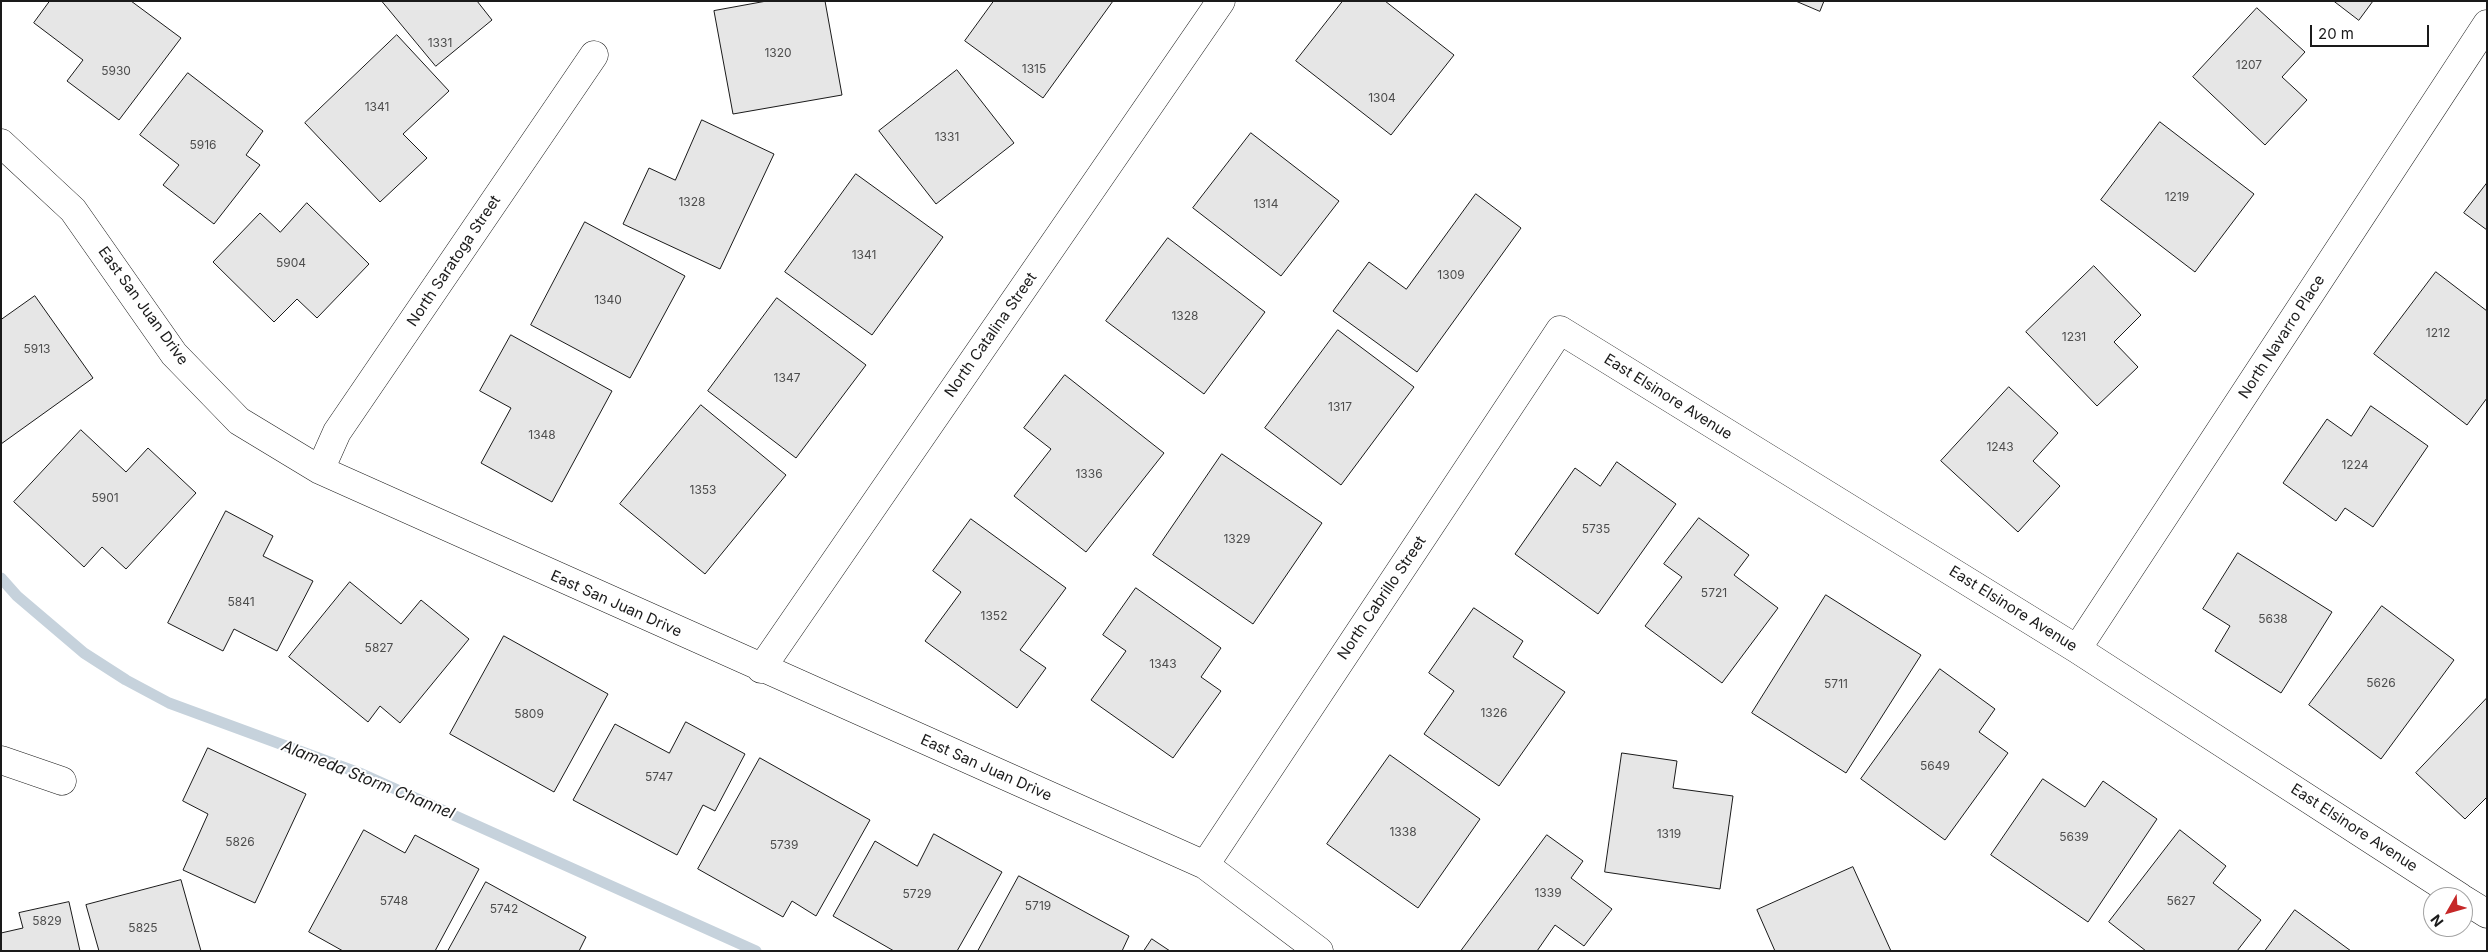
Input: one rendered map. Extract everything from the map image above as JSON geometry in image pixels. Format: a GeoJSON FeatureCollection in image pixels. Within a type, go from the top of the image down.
{"type":"FeatureCollection","features":[{"type":"Feature","properties":{"kind":"street","name":"North Catalina Street"},"geometry":{"type":"LineString","coordinates":[[761,669],[1222,1]]}},
{"type":"Feature","properties":{"kind":"street","name":"North Navarro Place"},"geometry":{"type":"LineString","coordinates":[[2077,649],[2487,24]]}},
{"type":"Feature","properties":{"kind":"street","name":"North Saratoga Street"},"geometry":{"type":"LineString","coordinates":[[320,470],[337,432],[594,55]]}},
{"type":"Feature","properties":{"kind":"street","name":"East San Juan Drive"},"geometry":{"type":"LineString","coordinates":[[1,143],[73,210],[174,354],[239,421],[320,470],[761,669],[1204,865],[1319,951]]}},
{"type":"Feature","properties":{"kind":"street","name":"East Elsinore Avenue"},"geometry":{"type":"LineString","coordinates":[[1560,330],[2077,649],[2445,887]]}},
{"type":"Feature","properties":{"kind":"street","name":"North Cabrillo Street"},"geometry":{"type":"LineString","coordinates":[[1204,865],[1560,330]]}},
{"type":"Feature","properties":{"kind":"street"},"geometry":{"type":"LineString","coordinates":[[1,760],[62,781]]}},
{"type":"Feature","properties":{"kind":"street","name":"East Elsinore Avenue"},"geometry":{"type":"LineString","coordinates":[[2473,905],[2487,914]]}},
{"type":"Feature","properties":{"kind":"building"},"geometry":{"type":"Polygon","coordinates":[[[50,1],[131,1],[181,38],[119,120],[67,81],[83,60],[34,23],[50,1]]]}},
{"type":"Feature","properties":{"kind":"building"},"geometry":{"type":"Polygon","coordinates":[[[382,1],[477,1],[492,20],[436,66],[382,1]]]}},
{"type":"Feature","properties":{"kind":"building"},"geometry":{"type":"Polygon","coordinates":[[[767,1],[825,1],[842,95],[733,114],[714,11],[767,1]]]}},
{"type":"Feature","properties":{"kind":"building"},"geometry":{"type":"Polygon","coordinates":[[[994,1],[1113,1],[1043,98],[965,41],[994,1]]]}},
{"type":"Feature","properties":{"kind":"building"},"geometry":{"type":"Polygon","coordinates":[[[1343,1],[1385,1],[1454,55],[1391,135],[1296,61],[1343,1]]]}},
{"type":"Feature","properties":{"kind":"building"},"geometry":{"type":"Polygon","coordinates":[[[1796,1],[1824,1],[1820,11],[1796,1]]]}},
{"type":"Feature","properties":{"kind":"building"},"geometry":{"type":"Polygon","coordinates":[[[2334,1],[2373,1],[2359,20],[2334,1]]]}},
{"type":"Feature","properties":{"kind":"building"},"geometry":{"type":"Polygon","coordinates":[[[2257,8],[2305,52],[2282,77],[2307,100],[2265,145],[2193,77],[2257,8]]]}},
{"type":"Feature","properties":{"kind":"building"},"geometry":{"type":"Polygon","coordinates":[[[397,35],[449,91],[403,134],[427,158],[380,202],[305,123],[397,35]]]}},
{"type":"Feature","properties":{"kind":"building"},"geometry":{"type":"Polygon","coordinates":[[[957,70],[1014,143],[936,204],[879,131],[957,70]]]}},
{"type":"Feature","properties":{"kind":"building"},"geometry":{"type":"Polygon","coordinates":[[[188,73],[263,131],[246,155],[260,165],[214,224],[163,185],[179,165],[140,135],[188,73]]]}},
{"type":"Feature","properties":{"kind":"building"},"geometry":{"type":"Polygon","coordinates":[[[702,120],[774,154],[720,269],[623,224],[649,168],[675,180],[702,120]]]}},
{"type":"Feature","properties":{"kind":"building"},"geometry":{"type":"Polygon","coordinates":[[[2160,122],[2254,194],[2195,272],[2101,200],[2160,122]]]}},
{"type":"Feature","properties":{"kind":"building"},"geometry":{"type":"Polygon","coordinates":[[[1251,133],[1339,201],[1281,276],[1193,208],[1251,133]]]}},
{"type":"Feature","properties":{"kind":"building"},"geometry":{"type":"Polygon","coordinates":[[[856,174],[943,237],[872,335],[785,272],[856,174]]]}},
{"type":"Feature","properties":{"kind":"building"},"geometry":{"type":"Polygon","coordinates":[[[2487,183],[2487,230],[2464,213],[2487,183]]]}},
{"type":"Feature","properties":{"kind":"building"},"geometry":{"type":"Polygon","coordinates":[[[1476,194],[1521,228],[1417,372],[1333,311],[1369,262],[1406,289],[1476,194]]]}},
{"type":"Feature","properties":{"kind":"building"},"geometry":{"type":"Polygon","coordinates":[[[307,203],[369,264],[317,318],[297,299],[274,322],[213,262],[260,213],[280,232],[307,203]]]}},
{"type":"Feature","properties":{"kind":"building"},"geometry":{"type":"Polygon","coordinates":[[[585,222],[685,276],[630,378],[531,325],[585,222]]]}},
{"type":"Feature","properties":{"kind":"building"},"geometry":{"type":"Polygon","coordinates":[[[1168,238],[1265,312],[1204,394],[1106,321],[1168,238]]]}},
{"type":"Feature","properties":{"kind":"building"},"geometry":{"type":"Polygon","coordinates":[[[2094,266],[2141,315],[2114,342],[2138,367],[2097,406],[2026,332],[2094,266]]]}},
{"type":"Feature","properties":{"kind":"building"},"geometry":{"type":"Polygon","coordinates":[[[2436,272],[2487,311],[2487,398],[2467,425],[2374,354],[2436,272]]]}},
{"type":"Feature","properties":{"kind":"building"},"geometry":{"type":"Polygon","coordinates":[[[35,296],[93,378],[1,444],[1,320],[35,296]]]}},
{"type":"Feature","properties":{"kind":"building"},"geometry":{"type":"Polygon","coordinates":[[[777,298],[866,365],[796,458],[708,391],[777,298]]]}},
{"type":"Feature","properties":{"kind":"building"},"geometry":{"type":"Polygon","coordinates":[[[1338,330],[1414,387],[1341,485],[1265,428],[1338,330]]]}},
{"type":"Feature","properties":{"kind":"building"},"geometry":{"type":"Polygon","coordinates":[[[511,335],[612,391],[552,502],[481,463],[511,408],[480,391],[511,335]]]}},
{"type":"Feature","properties":{"kind":"building"},"geometry":{"type":"Polygon","coordinates":[[[1065,375],[1164,453],[1086,552],[1014,496],[1051,449],[1024,428],[1065,375]]]}},
{"type":"Feature","properties":{"kind":"building"},"geometry":{"type":"Polygon","coordinates":[[[2009,387],[2058,433],[2033,461],[2060,486],[2018,532],[1941,461],[2009,387]]]}},
{"type":"Feature","properties":{"kind":"building"},"geometry":{"type":"Polygon","coordinates":[[[701,405],[786,475],[705,574],[620,504],[701,405]]]}},
{"type":"Feature","properties":{"kind":"building"},"geometry":{"type":"Polygon","coordinates":[[[2371,406],[2428,446],[2373,527],[2345,508],[2336,521],[2283,483],[2327,419],[2351,436],[2371,406]]]}},
{"type":"Feature","properties":{"kind":"building"},"geometry":{"type":"Polygon","coordinates":[[[81,430],[126,472],[148,448],[196,493],[126,569],[102,547],[84,567],[14,502],[81,430]]]}},
{"type":"Feature","properties":{"kind":"building"},"geometry":{"type":"Polygon","coordinates":[[[1222,454],[1322,523],[1253,624],[1153,555],[1222,454]]]}},
{"type":"Feature","properties":{"kind":"building"},"geometry":{"type":"Polygon","coordinates":[[[1617,462],[1676,504],[1598,614],[1515,554],[1575,468],[1600,486],[1617,462]]]}},
{"type":"Feature","properties":{"kind":"building"},"geometry":{"type":"Polygon","coordinates":[[[226,511],[273,536],[263,556],[313,581],[277,651],[234,629],[223,651],[168,623],[226,511]]]}},
{"type":"Feature","properties":{"kind":"building"},"geometry":{"type":"Polygon","coordinates":[[[1699,518],[1749,555],[1734,575],[1778,608],[1722,683],[1645,626],[1682,577],[1664,564],[1699,518]]]}},
{"type":"Feature","properties":{"kind":"building"},"geometry":{"type":"Polygon","coordinates":[[[971,519],[1066,588],[1020,650],[1046,668],[1017,708],[925,641],[961,592],[933,571],[971,519]]]}},
{"type":"Feature","properties":{"kind":"building"},"geometry":{"type":"Polygon","coordinates":[[[2238,553],[2332,612],[2281,693],[2215,651],[2230,626],[2203,609],[2238,553]]]}},
{"type":"Feature","properties":{"kind":"building"},"geometry":{"type":"Polygon","coordinates":[[[350,582],[401,624],[421,600],[469,639],[400,723],[380,706],[368,722],[289,657],[350,582]]]}},
{"type":"Feature","properties":{"kind":"building"},"geometry":{"type":"Polygon","coordinates":[[[1136,588],[1221,648],[1201,677],[1221,691],[1173,758],[1091,700],[1126,651],[1103,635],[1136,588]]]}},
{"type":"Feature","properties":{"kind":"building"},"geometry":{"type":"Polygon","coordinates":[[[1826,595],[1921,655],[1846,773],[1752,713],[1826,595]]]}},
{"type":"Feature","properties":{"kind":"building"},"geometry":{"type":"Polygon","coordinates":[[[2382,606],[2454,660],[2381,759],[2309,705],[2382,606]]]}},
{"type":"Feature","properties":{"kind":"building"},"geometry":{"type":"Polygon","coordinates":[[[1474,608],[1523,641],[1513,657],[1565,692],[1499,786],[1424,734],[1454,691],[1429,673],[1474,608]]]}},
{"type":"Feature","properties":{"kind":"building"},"geometry":{"type":"Polygon","coordinates":[[[504,636],[608,694],[554,792],[450,734],[504,636]]]}},
{"type":"Feature","properties":{"kind":"building"},"geometry":{"type":"Polygon","coordinates":[[[1940,669],[1995,709],[1979,732],[2008,753],[1945,840],[1861,779],[1940,669]]]}},
{"type":"Feature","properties":{"kind":"building"},"geometry":{"type":"Polygon","coordinates":[[[2487,698],[2487,797],[2465,819],[2416,773],[2487,698]]]}},
{"type":"Feature","properties":{"kind":"building"},"geometry":{"type":"Polygon","coordinates":[[[686,722],[745,754],[715,811],[703,805],[677,855],[573,800],[615,724],[669,753],[686,722]]]}},
{"type":"Feature","properties":{"kind":"building"},"geometry":{"type":"Polygon","coordinates":[[[208,748],[306,794],[255,903],[183,870],[208,814],[183,801],[208,748]]]}},
{"type":"Feature","properties":{"kind":"building"},"geometry":{"type":"Polygon","coordinates":[[[1622,753],[1677,761],[1673,788],[1733,796],[1720,889],[1605,872],[1622,753]]]}},
{"type":"Feature","properties":{"kind":"building"},"geometry":{"type":"Polygon","coordinates":[[[1390,755],[1480,819],[1418,908],[1327,844],[1390,755]]]}},
{"type":"Feature","properties":{"kind":"building"},"geometry":{"type":"Polygon","coordinates":[[[760,758],[870,820],[816,916],[792,901],[783,917],[698,869],[760,758]]]}},
{"type":"Feature","properties":{"kind":"building"},"geometry":{"type":"Polygon","coordinates":[[[2043,779],[2085,807],[2103,781],[2157,819],[2088,922],[1991,855],[2043,779]]]}},
{"type":"Feature","properties":{"kind":"building"},"geometry":{"type":"Polygon","coordinates":[[[364,830],[405,853],[415,835],[479,869],[435,951],[343,951],[309,932],[364,830]]]}},
{"type":"Feature","properties":{"kind":"building"},"geometry":{"type":"Polygon","coordinates":[[[2180,830],[2226,866],[2213,883],[2261,920],[2237,951],[2146,951],[2109,922],[2180,830]]]}},
{"type":"Feature","properties":{"kind":"building"},"geometry":{"type":"Polygon","coordinates":[[[934,834],[1002,872],[957,951],[894,951],[833,916],[875,841],[917,866],[934,834]]]}},
{"type":"Feature","properties":{"kind":"building"},"geometry":{"type":"Polygon","coordinates":[[[1547,835],[1583,861],[1571,878],[1612,909],[1584,946],[1555,925],[1537,951],[1461,951],[1547,835]]]}},
{"type":"Feature","properties":{"kind":"building"},"geometry":{"type":"Polygon","coordinates":[[[1853,867],[1891,951],[1775,951],[1757,910],[1853,867]]]}},
{"type":"Feature","properties":{"kind":"building"},"geometry":{"type":"Polygon","coordinates":[[[1019,876],[1129,936],[1122,951],[978,951],[1019,876]]]}},
{"type":"Feature","properties":{"kind":"building"},"geometry":{"type":"Polygon","coordinates":[[[181,880],[201,951],[99,951],[86,905],[181,880]]]}},
{"type":"Feature","properties":{"kind":"building"},"geometry":{"type":"Polygon","coordinates":[[[486,882],[586,937],[579,951],[448,951],[486,882]]]}},
{"type":"Feature","properties":{"kind":"building"},"geometry":{"type":"Polygon","coordinates":[[[69,902],[80,951],[1,951],[1,933],[23,928],[19,913],[69,902]]]}},
{"type":"Feature","properties":{"kind":"building"},"geometry":{"type":"Polygon","coordinates":[[[2295,910],[2351,951],[2265,951],[2295,910]]]}},
{"type":"Feature","properties":{"kind":"building"},"geometry":{"type":"Polygon","coordinates":[[[1152,939],[1170,951],[1144,951],[1152,939]]]}},
{"type":"Feature","properties":{"kind":"waterway","name":"Alameda Storm Channel"},"geometry":{"type":"LineString","coordinates":[[1,578],[17,596],[84,653],[126,680],[169,703],[362,774],[756,951]]}}]}
